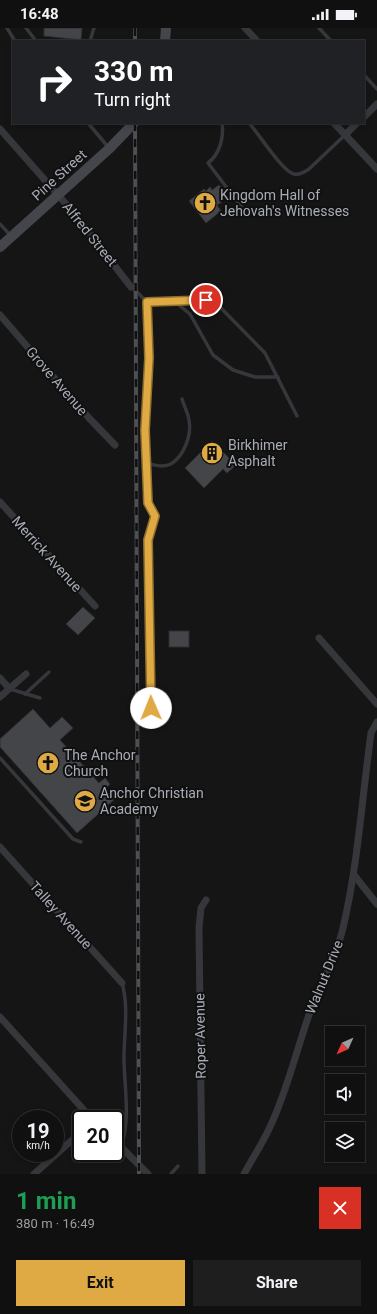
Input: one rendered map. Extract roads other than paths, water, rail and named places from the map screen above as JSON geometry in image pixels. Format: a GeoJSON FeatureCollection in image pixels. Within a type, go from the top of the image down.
{"type":"FeatureCollection","features":[{"type":"Feature","properties":{"kind":"main road"},"geometry":{"type":"LineString","coordinates":[[165,40],[166,28]]}},
{"type":"Feature","properties":{"kind":"main road","name":"Pine Street"},"geometry":{"type":"LineString","coordinates":[[0,246],[110,148],[133,124]]}},
{"type":"Feature","properties":{"kind":"street"},"geometry":{"type":"LineString","coordinates":[[245,28],[256,40]]}},
{"type":"Feature","properties":{"kind":"street"},"geometry":{"type":"LineString","coordinates":[[365,116],[377,104]]}},
{"type":"Feature","properties":{"kind":"street"},"geometry":{"type":"LineString","coordinates":[[335,124],[377,169]]}},
{"type":"Feature","properties":{"kind":"street"},"geometry":{"type":"LineString","coordinates":[[345,135],[357,124]]}},
{"type":"Feature","properties":{"kind":"street","name":"Alfred Street"},"geometry":{"type":"LineString","coordinates":[[0,129],[58,195],[131,287]]}},
{"type":"Feature","properties":{"kind":"street","name":"Grove Avenue"},"geometry":{"type":"LineString","coordinates":[[0,315],[89,418],[115,445]]}},
{"type":"Feature","properties":{"kind":"street","name":"Merrick Avenue"},"geometry":{"type":"LineString","coordinates":[[0,502],[95,606]]}},
{"type":"Feature","properties":{"kind":"street"},"geometry":{"type":"LineString","coordinates":[[319,638],[377,704]]}},
{"type":"Feature","properties":{"kind":"street"},"geometry":{"type":"LineString","coordinates":[[0,697],[26,674]]}},
{"type":"Feature","properties":{"kind":"street"},"geometry":{"type":"LineString","coordinates":[[0,678],[9,688]]}},
{"type":"Feature","properties":{"kind":"street","name":"Walnut Drive"},"geometry":{"type":"LineString","coordinates":[[244,1174],[269,1129],[314,1001],[332,963],[343,930],[354,875],[371,733],[377,722]]}},
{"type":"Feature","properties":{"kind":"street","name":"Talley Avenue"},"geometry":{"type":"LineString","coordinates":[[0,847],[122,984]]}},
{"type":"Feature","properties":{"kind":"street"},"geometry":{"type":"LineString","coordinates":[[354,875],[377,904]]}},
{"type":"Feature","properties":{"kind":"street","name":"Roper Avenue"},"geometry":{"type":"LineString","coordinates":[[202,1174],[199,928],[201,908],[206,900]]}},
{"type":"Feature","properties":{"kind":"street"},"geometry":{"type":"LineString","coordinates":[[0,1017],[84,1110]]}},
{"type":"Feature","properties":{"kind":"street"},"geometry":{"type":"LineString","coordinates":[[34,1174],[72,1140]]}},
{"type":"Feature","properties":{"kind":"street"},"geometry":{"type":"LineString","coordinates":[[124,1150],[148,1174]]}},
{"type":"Feature","properties":{"kind":"lane"},"geometry":{"type":"LineString","coordinates":[[6,28],[15,40]]}},
{"type":"Feature","properties":{"kind":"lane"},"geometry":{"type":"LineString","coordinates":[[26,28],[35,40]]}},
{"type":"Feature","properties":{"kind":"lane"},"geometry":{"type":"LineString","coordinates":[[90,40],[94,28]]}},
{"type":"Feature","properties":{"kind":"lane"},"geometry":{"type":"LineString","coordinates":[[319,28],[330,40]]}},
{"type":"Feature","properties":{"kind":"lane"},"geometry":{"type":"LineString","coordinates":[[365,76],[377,89]]}},
{"type":"Feature","properties":{"kind":"lane"},"geometry":{"type":"LineString","coordinates":[[89,124],[110,148]]}},
{"type":"Feature","properties":{"kind":"lane"},"geometry":{"type":"LineString","coordinates":[[222,124],[223,131],[220,148],[214,159],[208,163],[246,212]]}},
{"type":"Feature","properties":{"kind":"lane"},"geometry":{"type":"LineString","coordinates":[[250,124],[282,165],[295,174],[303,173],[309,169],[345,135]]}},
{"type":"Feature","properties":{"kind":"lane"},"geometry":{"type":"LineString","coordinates":[[0,224],[11,236]]}},
{"type":"Feature","properties":{"kind":"lane"},"geometry":{"type":"LineString","coordinates":[[131,287],[147,302],[149,358],[145,430],[146,463],[148,503],[155,516],[148,540],[151,708]]}},
{"type":"Feature","properties":{"kind":"lane"},"geometry":{"type":"LineString","coordinates":[[147,302],[206,300],[217,304],[265,353],[297,416]]}},
{"type":"Feature","properties":{"kind":"lane"},"geometry":{"type":"LineString","coordinates":[[173,301],[190,314],[213,355],[233,370],[255,377],[278,377]]}},
{"type":"Feature","properties":{"kind":"lane"},"geometry":{"type":"LineString","coordinates":[[146,463],[160,467],[171,464],[182,452],[189,438],[189,421],[182,399]]}},
{"type":"Feature","properties":{"kind":"lane"},"geometry":{"type":"LineString","coordinates":[[25,694],[49,672]]}},
{"type":"Feature","properties":{"kind":"lane"},"geometry":{"type":"LineString","coordinates":[[9,688],[40,698]]}},
{"type":"Feature","properties":{"kind":"lane"},"geometry":{"type":"LineString","coordinates":[[0,758],[73,839],[81,842]]}},
{"type":"Feature","properties":{"kind":"lane"},"geometry":{"type":"LineString","coordinates":[[122,984],[125,1002],[124,1058],[126,1134],[124,1139]]}},
{"type":"Feature","properties":{"kind":"lane"},"geometry":{"type":"LineString","coordinates":[[171,1174],[178,1166]]}},
{"type":"Feature","properties":{"kind":"railway"},"geometry":{"type":"LineString","coordinates":[[135,28],[135,40]]}},
{"type":"Feature","properties":{"kind":"railway"},"geometry":{"type":"LineString","coordinates":[[135,124],[139,1174]]}},
{"type":"Feature","properties":{"kind":"place","name":"Kingdom Hall of Jehovah's Witnesses"},"geometry":{"type":"Point","coordinates":[205,203]}},
{"type":"Feature","properties":{"kind":"place","name":"Birkhimer Asphalt"},"geometry":{"type":"Point","coordinates":[212,453]}},
{"type":"Feature","properties":{"kind":"place","name":"The Anchor Church"},"geometry":{"type":"Point","coordinates":[48,763]}},
{"type":"Feature","properties":{"kind":"place","name":"Anchor Christian Academy"},"geometry":{"type":"Point","coordinates":[85,801]}}]}
